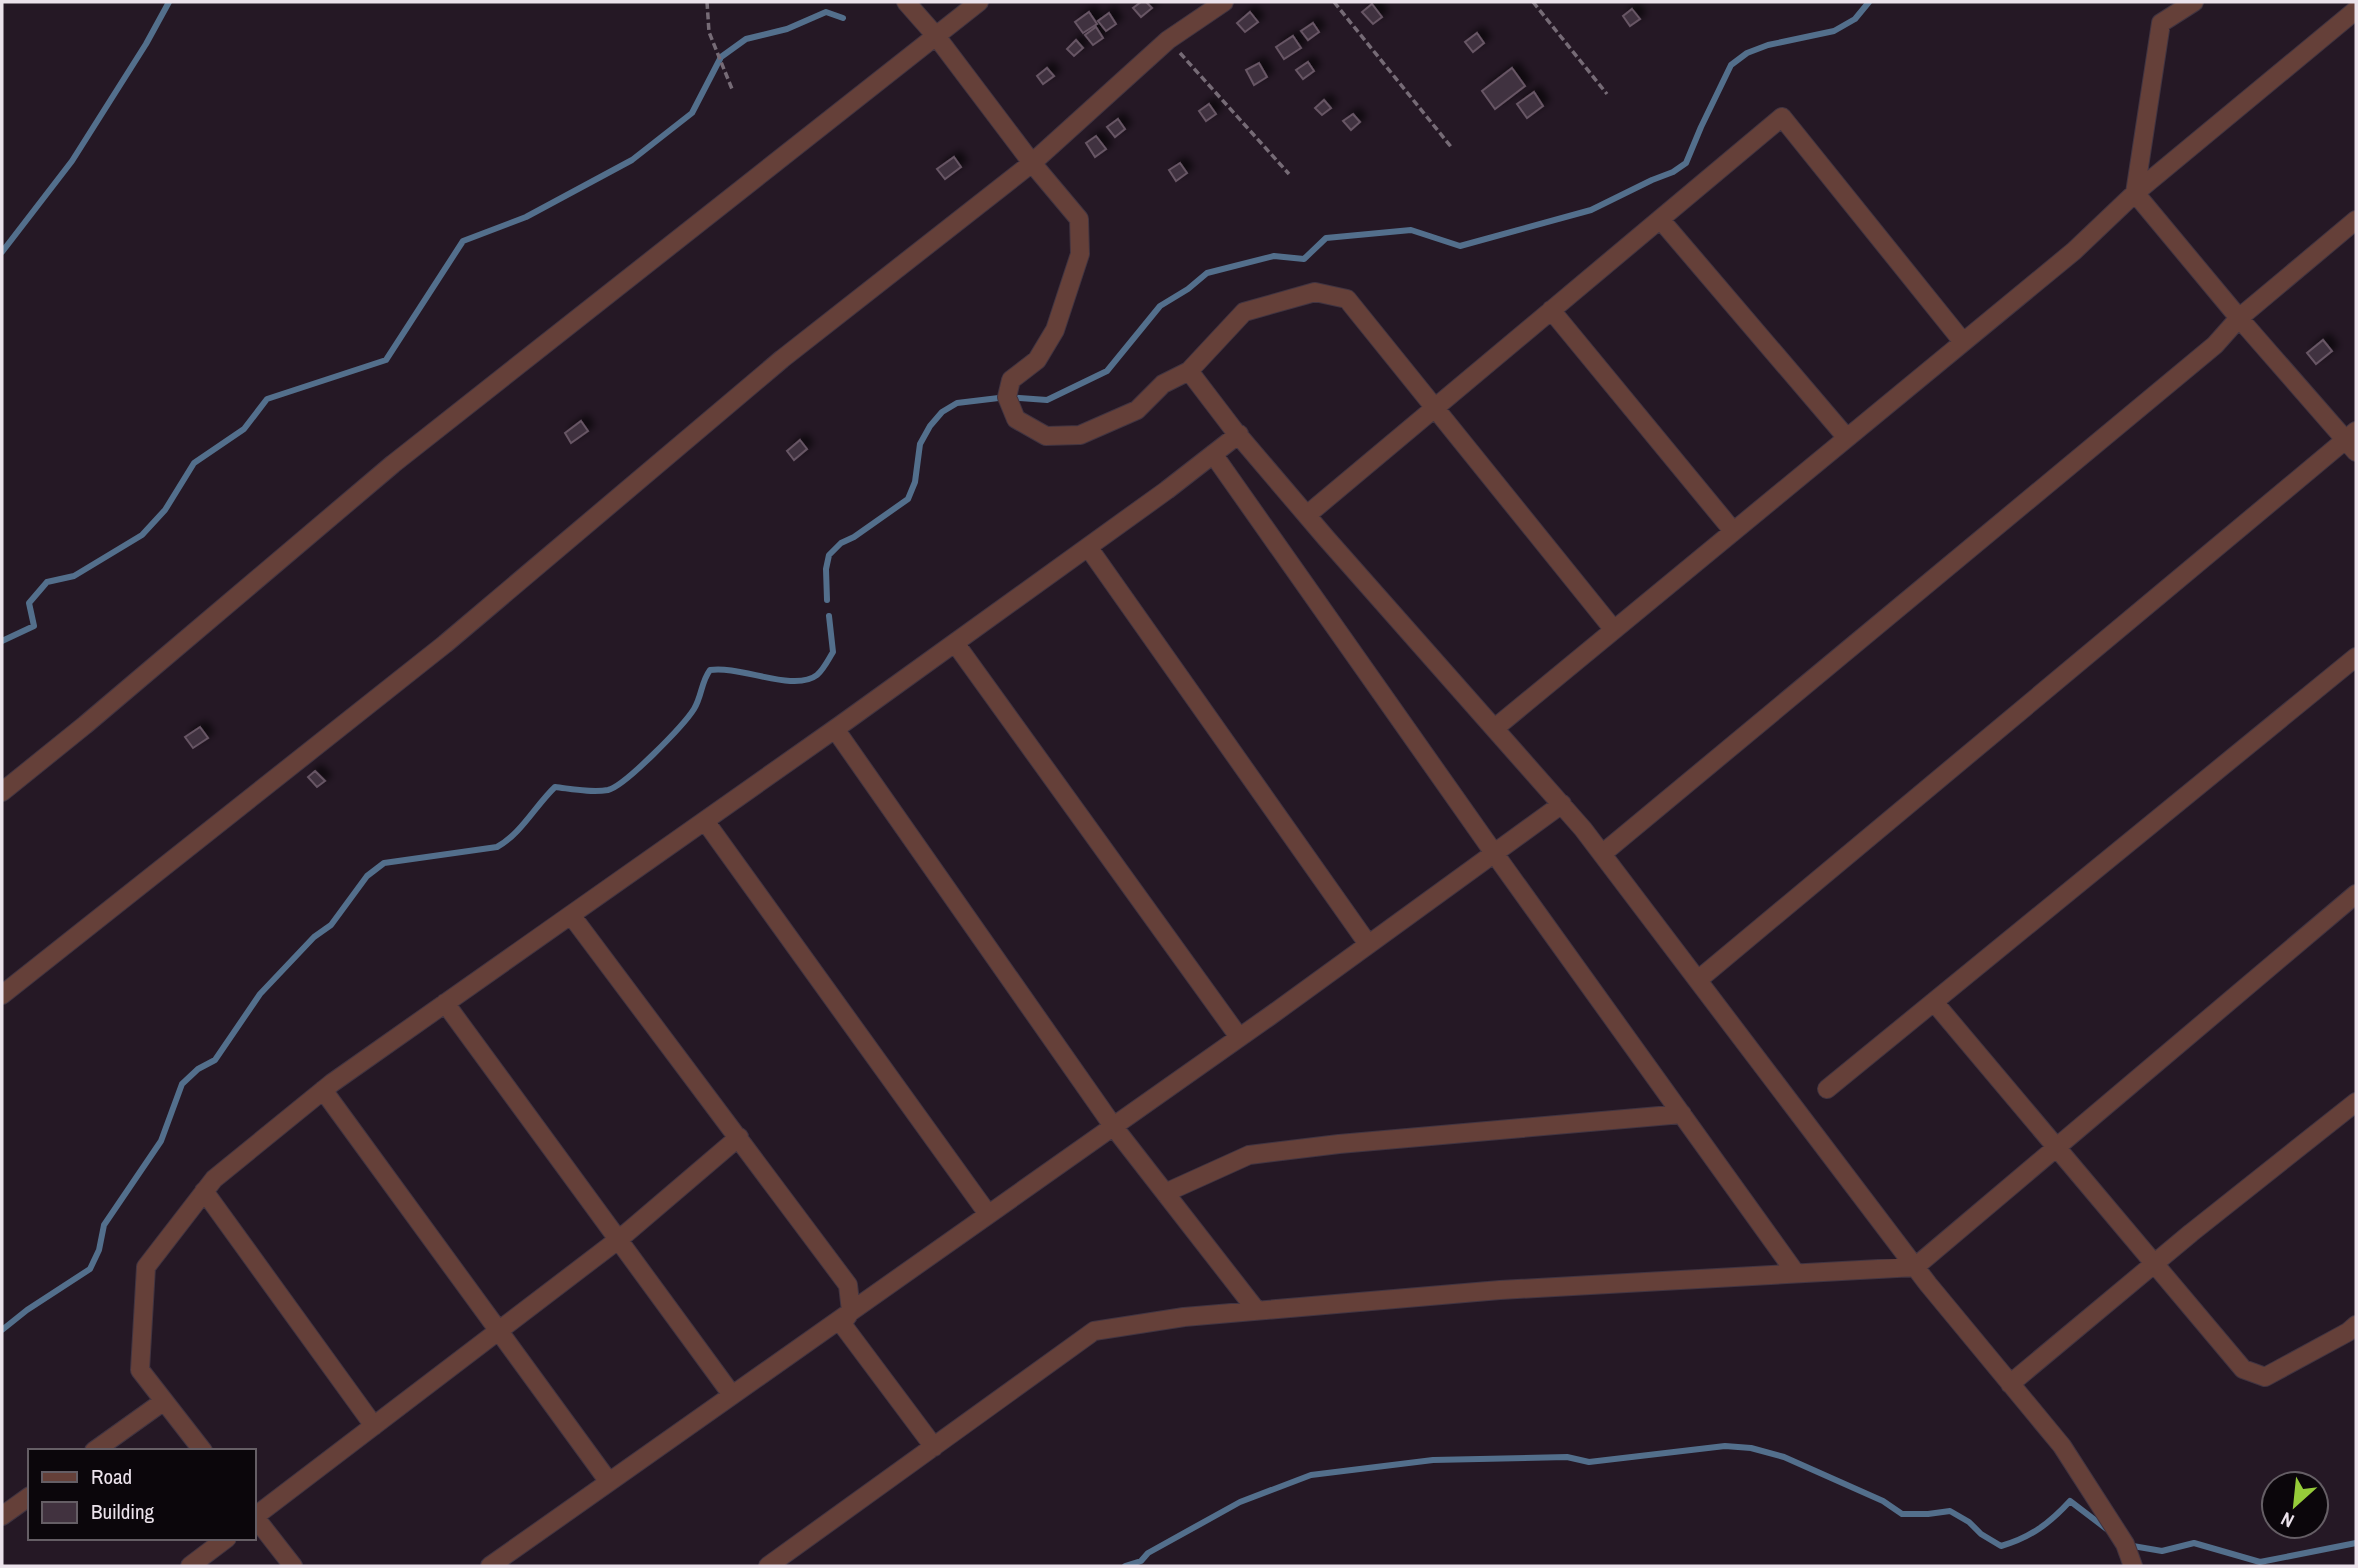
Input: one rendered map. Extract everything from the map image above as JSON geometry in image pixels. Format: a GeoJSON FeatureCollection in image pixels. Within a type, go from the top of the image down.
{"type":"FeatureCollection","features":[{"type":"Feature","properties":{"kind":"street"},"geometry":{"type":"LineString","coordinates":[[906,2],[936,36],[1032,163],[1079,219],[1080,254],[1055,330],[1037,360],[1011,380],[1007,397],[1016,418],[1046,436],[1080,435],[1137,410],[1163,383],[1189,371],[1244,312],[1315,292],[1347,299],[1614,630]]}},
{"type":"Feature","properties":{"kind":"street"},"geometry":{"type":"LineString","coordinates":[[2,792],[393,464],[979,2]]}},
{"type":"Feature","properties":{"kind":"street"},"geometry":{"type":"LineString","coordinates":[[2,995],[445,643],[782,359],[1032,163],[1168,40],[1224,2]]}},
{"type":"Feature","properties":{"kind":"street"},"geometry":{"type":"LineString","coordinates":[[1698,980],[2353,441],[2239,318],[2135,193],[2161,23],[2194,2]]}},
{"type":"Feature","properties":{"kind":"street"},"geometry":{"type":"LineString","coordinates":[[1495,728],[2074,251],[2135,193],[2356,10]]}},
{"type":"Feature","properties":{"kind":"street"},"geometry":{"type":"LineString","coordinates":[[1307,515],[1782,117],[1963,342]]}},
{"type":"Feature","properties":{"kind":"street"},"geometry":{"type":"LineString","coordinates":[[1660,219],[1847,438]]}},
{"type":"Feature","properties":{"kind":"street"},"geometry":{"type":"LineString","coordinates":[[1602,854],[2215,345],[2239,318],[2356,220]]}},
{"type":"Feature","properties":{"kind":"street"},"geometry":{"type":"LineString","coordinates":[[1551,310],[1734,531]]}},
{"type":"Feature","properties":{"kind":"street"},"geometry":{"type":"LineString","coordinates":[[1189,371],[1307,515],[1562,804],[1602,854],[1915,1267],[2062,1446],[2124,1544],[2133,1566]]}},
{"type":"Feature","properties":{"kind":"street"},"geometry":{"type":"LineString","coordinates":[[201,1449],[140,1370],[146,1267],[214,1179],[323,1090],[835,729],[1088,547],[1239,434]]}},
{"type":"Feature","properties":{"kind":"street"},"geometry":{"type":"LineString","coordinates":[[1213,454],[1494,853],[1795,1272]]}},
{"type":"Feature","properties":{"kind":"street"},"geometry":{"type":"LineString","coordinates":[[1088,547],[1368,944]]}},
{"type":"Feature","properties":{"kind":"street"},"geometry":{"type":"LineString","coordinates":[[955,643],[1239,1037]]}},
{"type":"Feature","properties":{"kind":"street"},"geometry":{"type":"LineString","coordinates":[[1827,1089],[2356,657]]}},
{"type":"Feature","properties":{"kind":"street"},"geometry":{"type":"LineString","coordinates":[[835,729],[1113,1126],[1257,1311]]}},
{"type":"Feature","properties":{"kind":"street"},"geometry":{"type":"LineString","coordinates":[[490,1566],[1239,1037],[1562,804]]}},
{"type":"Feature","properties":{"kind":"street"},"geometry":{"type":"LineString","coordinates":[[705,821],[988,1214]]}},
{"type":"Feature","properties":{"kind":"street"},"geometry":{"type":"LineString","coordinates":[[768,1566],[1094,1331],[1184,1317],[1500,1290],[1915,1267],[2356,894]]}},
{"type":"Feature","properties":{"kind":"street"},"geometry":{"type":"LineString","coordinates":[[571,915],[848,1285],[851,1311],[842,1324],[934,1447]]}},
{"type":"Feature","properties":{"kind":"street"},"geometry":{"type":"LineString","coordinates":[[1934,1002],[2243,1369],[2265,1377],[2348,1332],[2356,1325]]}},
{"type":"Feature","properties":{"kind":"street"},"geometry":{"type":"LineString","coordinates":[[445,1003],[732,1395]]}},
{"type":"Feature","properties":{"kind":"street"},"geometry":{"type":"LineString","coordinates":[[323,1090],[609,1482]]}},
{"type":"Feature","properties":{"kind":"street"},"geometry":{"type":"LineString","coordinates":[[2010,1384],[2356,1102]]}},
{"type":"Feature","properties":{"kind":"street"},"geometry":{"type":"LineString","coordinates":[[1165,1192],[1249,1155],[1339,1144],[1682,1114]]}},
{"type":"Feature","properties":{"kind":"street"},"geometry":{"type":"LineString","coordinates":[[256,1515],[618,1240],[739,1137]]}},
{"type":"Feature","properties":{"kind":"street"},"geometry":{"type":"LineString","coordinates":[[204,1191],[374,1426]]}},
{"type":"Feature","properties":{"kind":"street"},"geometry":{"type":"LineString","coordinates":[[97,1449],[164,1401]]}},
{"type":"Feature","properties":{"kind":"street"},"geometry":{"type":"LineString","coordinates":[[2,1516],[28,1497]]}},
{"type":"Feature","properties":{"kind":"street"},"geometry":{"type":"LineString","coordinates":[[256,1520],[293,1566]]}},
{"type":"Feature","properties":{"kind":"street"},"geometry":{"type":"LineString","coordinates":[[190,1566],[223,1540]]}},
{"type":"Feature","properties":{"kind":"path"},"geometry":{"type":"LineString","coordinates":[[707,2],[709,33],[732,89]]}},
{"type":"Feature","properties":{"kind":"path"},"geometry":{"type":"LineString","coordinates":[[1334,2],[1452,148]]}},
{"type":"Feature","properties":{"kind":"path"},"geometry":{"type":"LineString","coordinates":[[1533,2],[1606,94]]}},
{"type":"Feature","properties":{"kind":"path"},"geometry":{"type":"LineString","coordinates":[[1168,40],[1289,174]]}},
{"type":"Feature","properties":{"kind":"building"},"geometry":{"type":"Polygon","coordinates":[[[1146,2],[1152,8],[1141,17],[1133,8],[1146,2]]]}},
{"type":"Feature","properties":{"kind":"building"},"geometry":{"type":"Polygon","coordinates":[[[1372,4],[1382,17],[1373,24],[1362,12],[1372,4]]]}},
{"type":"Feature","properties":{"kind":"building"},"geometry":{"type":"Polygon","coordinates":[[[1632,9],[1640,19],[1630,26],[1623,16],[1632,9]]]}},
{"type":"Feature","properties":{"kind":"building"},"geometry":{"type":"Polygon","coordinates":[[[1089,12],[1097,24],[1083,33],[1075,22],[1089,12]]]}},
{"type":"Feature","properties":{"kind":"building"},"geometry":{"type":"Polygon","coordinates":[[[1250,12],[1258,22],[1245,32],[1237,23],[1250,12]]]}},
{"type":"Feature","properties":{"kind":"building"},"geometry":{"type":"Polygon","coordinates":[[[1109,13],[1116,24],[1106,31],[1098,21],[1109,13]]]}},
{"type":"Feature","properties":{"kind":"building"},"geometry":{"type":"Polygon","coordinates":[[[1313,23],[1319,32],[1308,40],[1301,31],[1313,23]]]}},
{"type":"Feature","properties":{"kind":"building"},"geometry":{"type":"Polygon","coordinates":[[[1096,27],[1103,38],[1093,45],[1085,35],[1096,27]]]}},
{"type":"Feature","properties":{"kind":"building"},"geometry":{"type":"Polygon","coordinates":[[[1477,33],[1484,43],[1473,52],[1465,42],[1477,33]]]}},
{"type":"Feature","properties":{"kind":"building"},"geometry":{"type":"Polygon","coordinates":[[[1293,36],[1301,48],[1284,59],[1276,47],[1293,36]]]}},
{"type":"Feature","properties":{"kind":"building"},"geometry":{"type":"Polygon","coordinates":[[[1076,40],[1083,48],[1074,56],[1067,49],[1076,40]]]}},
{"type":"Feature","properties":{"kind":"building"},"geometry":{"type":"Polygon","coordinates":[[[1308,62],[1314,71],[1303,79],[1296,70],[1308,62]]]}},
{"type":"Feature","properties":{"kind":"building"},"geometry":{"type":"Polygon","coordinates":[[[1259,63],[1267,77],[1254,85],[1246,70],[1259,63]]]}},
{"type":"Feature","properties":{"kind":"building"},"geometry":{"type":"Polygon","coordinates":[[[1047,68],[1054,76],[1043,84],[1037,76],[1047,68]]]}},
{"type":"Feature","properties":{"kind":"building"},"geometry":{"type":"Polygon","coordinates":[[[1512,68],[1525,86],[1495,109],[1482,91],[1512,68]]]}},
{"type":"Feature","properties":{"kind":"building"},"geometry":{"type":"Polygon","coordinates":[[[1534,92],[1543,106],[1527,118],[1517,104],[1534,92]]]}},
{"type":"Feature","properties":{"kind":"building"},"geometry":{"type":"Polygon","coordinates":[[[1324,100],[1331,108],[1322,115],[1315,108],[1324,100]]]}},
{"type":"Feature","properties":{"kind":"building"},"geometry":{"type":"Polygon","coordinates":[[[1209,104],[1216,114],[1206,121],[1199,111],[1209,104]]]}},
{"type":"Feature","properties":{"kind":"building"},"geometry":{"type":"Polygon","coordinates":[[[1353,114],[1360,122],[1351,130],[1343,121],[1353,114]]]}},
{"type":"Feature","properties":{"kind":"building"},"geometry":{"type":"Polygon","coordinates":[[[1118,119],[1125,129],[1115,137],[1107,127],[1118,119]]]}},
{"type":"Feature","properties":{"kind":"building"},"geometry":{"type":"Polygon","coordinates":[[[1096,136],[1106,149],[1095,157],[1086,143],[1096,136]]]}},
{"type":"Feature","properties":{"kind":"building"},"geometry":{"type":"Polygon","coordinates":[[[954,157],[961,167],[945,179],[937,169],[954,157]]]}},
{"type":"Feature","properties":{"kind":"building"},"geometry":{"type":"Polygon","coordinates":[[[1180,163],[1187,173],[1176,181],[1169,170],[1180,163]]]}},
{"type":"Feature","properties":{"kind":"building"},"geometry":{"type":"Polygon","coordinates":[[[2323,340],[2332,351],[2316,364],[2307,353],[2323,340]]]}},
{"type":"Feature","properties":{"kind":"building"},"geometry":{"type":"Polygon","coordinates":[[[581,421],[588,431],[571,443],[565,433],[581,421]]]}},
{"type":"Feature","properties":{"kind":"building"},"geometry":{"type":"Polygon","coordinates":[[[800,440],[807,449],[794,460],[787,451],[800,440]]]}},
{"type":"Feature","properties":{"kind":"building"},"geometry":{"type":"Polygon","coordinates":[[[200,727],[208,738],[193,748],[185,737],[200,727]]]}},
{"type":"Feature","properties":{"kind":"building"},"geometry":{"type":"Polygon","coordinates":[[[315,771],[325,781],[317,787],[308,777],[315,771]]]}},
{"type":"Feature","properties":{"kind":"waterway"},"geometry":{"type":"LineString","coordinates":[[2,252],[72,161],[146,44],[169,2]]}},
{"type":"Feature","properties":{"kind":"waterway"},"geometry":{"type":"LineString","coordinates":[[827,600],[826,569],[829,555],[841,543],[854,537],[908,499],[915,482],[920,444],[942,412],[957,403],[1007,397],[1047,400],[1107,371],[1160,306],[1188,289],[1207,273],[1274,256],[1304,259],[1326,238],[1411,230],[1460,246],[1591,210],[1673,172],[1686,163],[1731,65],[1747,53],[1768,45],[1834,31],[1855,19],[1869,2]]}},
{"type":"Feature","properties":{"kind":"waterway"},"geometry":{"type":"LineString","coordinates":[[2,641],[34,626],[29,603],[47,582],[74,576],[142,535],[165,510],[194,463],[244,429],[267,399],[386,360],[463,241],[526,217],[632,160],[692,113],[721,57],[746,39],[787,29],[826,12],[843,18]]}},
{"type":"Feature","properties":{"kind":"waterway"},"geometry":{"type":"LineString","coordinates":[[2,1330],[27,1310],[90,1269],[99,1250],[104,1225],[161,1141],[182,1084],[198,1069],[215,1060],[260,994],[314,937],[331,925],[367,876],[384,863],[497,847],[513,835],[555,787],[595,791],[616,786],[654,754],[688,717],[697,704],[710,670],[736,671],[795,681],[807,680],[817,675],[833,652],[829,616]]}},
{"type":"Feature","properties":{"kind":"waterway"},"geometry":{"type":"LineString","coordinates":[[1125,1566],[1141,1561],[1148,1553],[1240,1502],[1311,1475],[1433,1460],[1567,1457],[1589,1462],[1725,1446],[1751,1448],[1784,1457],[1883,1501],[1902,1514],[1950,1511],[2001,1546],[2039,1529],[2070,1501],[2108,1530]]}},
{"type":"Feature","properties":{"kind":"waterway"},"geometry":{"type":"LineString","coordinates":[[2127,1545],[2162,1551],[2194,1543],[2260,1562],[2356,1543]]}}]}
